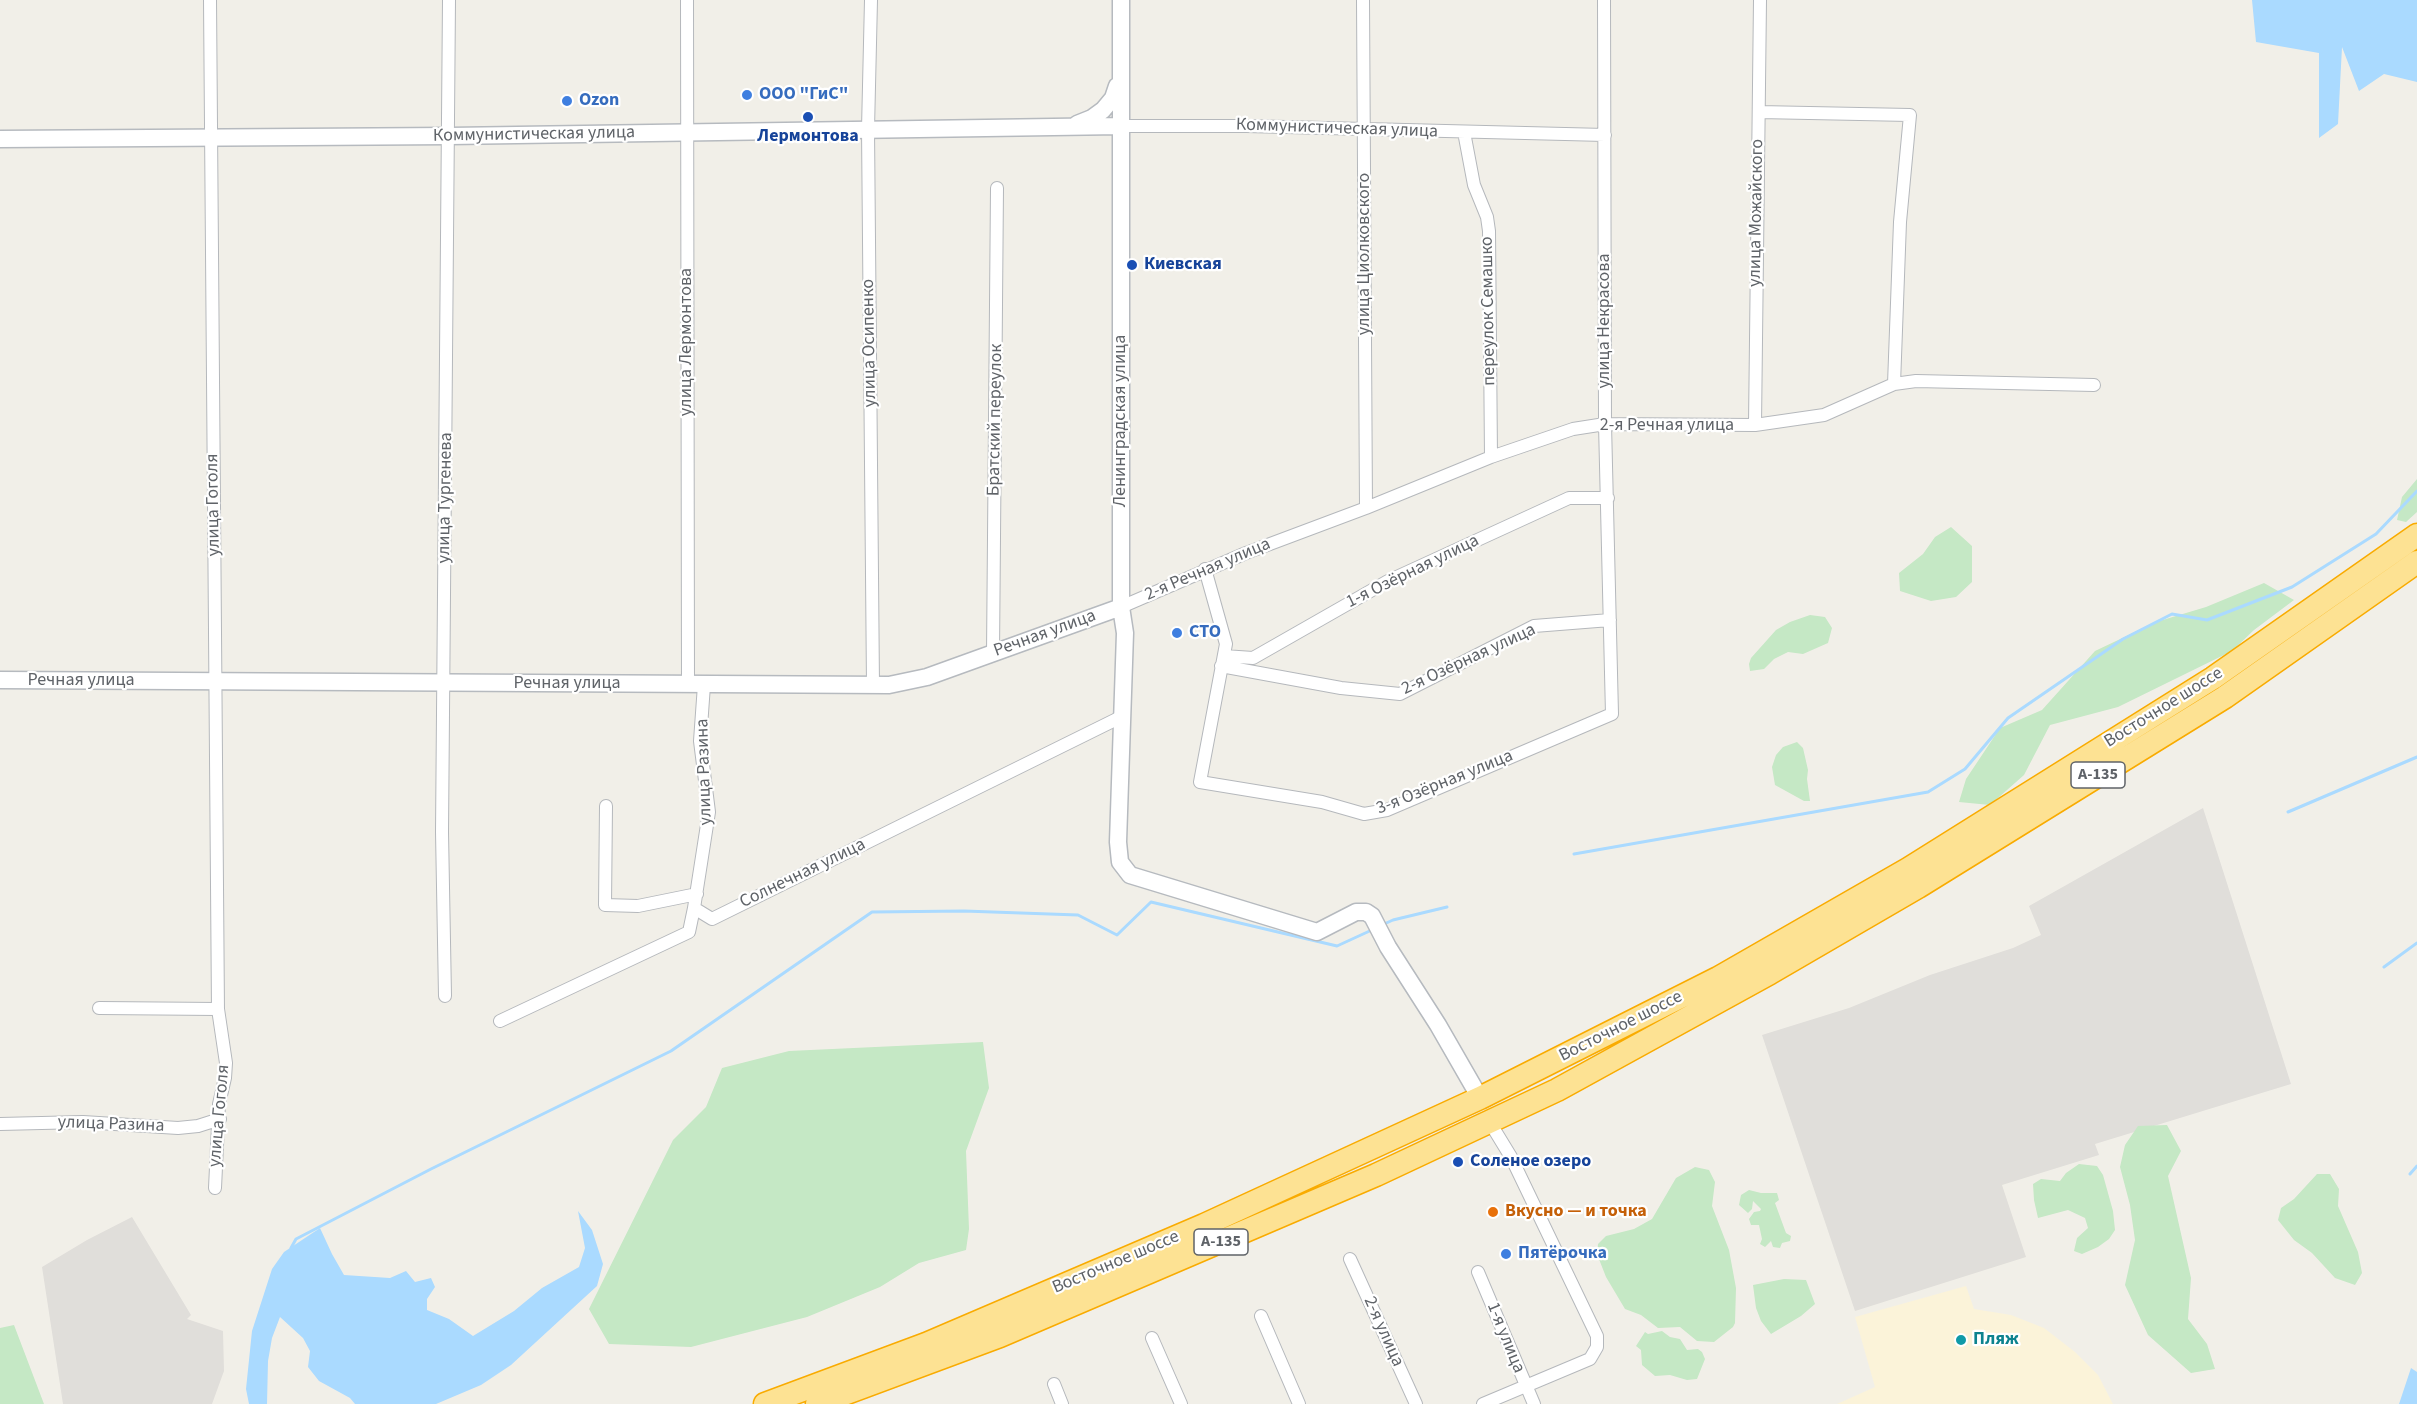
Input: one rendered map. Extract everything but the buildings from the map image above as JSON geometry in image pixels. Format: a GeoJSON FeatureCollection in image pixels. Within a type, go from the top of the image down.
{"type":"FeatureCollection","features":[{"type":"Feature","properties":{"kind":"highway","name":"Восточное шоссе"},"geometry":{"type":"LineString","coordinates":[[818,1404],[1000,1336],[1376,1175],[1557,1090],[1765,963],[1908,869],[2213,678],[2417,535]]}},
{"type":"Feature","properties":{"kind":"highway","name":"Восточное шоссе"},"geometry":{"type":"LineString","coordinates":[[765,1404],[926,1344],[1204,1225],[1480,1098],[1718,978],[1765,963],[1918,887],[2224,697],[2417,562]]}},
{"type":"Feature","properties":{"kind":"highway"},"geometry":{"type":"LineString","coordinates":[[1171,1263],[1140,1274],[1133,1274],[1131,1271],[1131,1265],[1138,1260],[1194,1234],[1204,1225]]}},
{"type":"Feature","properties":{"kind":"street","name":"улица Гоголя"},"geometry":{"type":"LineString","coordinates":[[210,0],[218,1009],[226,1063],[219,1104],[215,1188]]}},
{"type":"Feature","properties":{"kind":"street","name":"улица Тургенева"},"geometry":{"type":"LineString","coordinates":[[445,996],[442,832],[450,136],[449,0]]}},
{"type":"Feature","properties":{"kind":"street","name":"улица Лермонтова"},"geometry":{"type":"LineString","coordinates":[[687,0],[686,132],[696,685]]}},
{"type":"Feature","properties":{"kind":"street","name":"улица Осипенко"},"geometry":{"type":"LineString","coordinates":[[871,0],[868,129],[873,686]]}},
{"type":"Feature","properties":{"kind":"street","name":"Ленинградская улица"},"geometry":{"type":"LineString","coordinates":[[1120,0],[1121,607],[1125,633],[1118,842],[1120,862],[1130,875],[1317,932],[1356,912],[1366,912],[1372,916],[1480,1098]]}},
{"type":"Feature","properties":{"kind":"street","name":"улица Циолковского"},"geometry":{"type":"LineString","coordinates":[[1363,0],[1366,508]]}},
{"type":"Feature","properties":{"kind":"street","name":"улица Некрасова"},"geometry":{"type":"LineString","coordinates":[[1604,0],[1605,424],[1612,714]]}},
{"type":"Feature","properties":{"kind":"street","name":"улица Можайского"},"geometry":{"type":"LineString","coordinates":[[1755,425],[1760,0]]}},
{"type":"Feature","properties":{"kind":"street","name":"Коммунистическая улица"},"geometry":{"type":"LineString","coordinates":[[1068,126],[1092,118],[1103,110],[1113,98],[1120,76]]}},
{"type":"Feature","properties":{"kind":"street"},"geometry":{"type":"LineString","coordinates":[[1759,112],[1910,116],[1900,222],[1894,384]]}},
{"type":"Feature","properties":{"kind":"street","name":"Коммунистическая улица"},"geometry":{"type":"LineString","coordinates":[[0,139],[211,139],[1068,126],[1365,129],[1605,135]]}},
{"type":"Feature","properties":{"kind":"street","name":"переулок Семашко"},"geometry":{"type":"LineString","coordinates":[[1464,132],[1474,185],[1487,217],[1489,231],[1491,457]]}},
{"type":"Feature","properties":{"kind":"street","name":"Братский переулок"},"geometry":{"type":"LineString","coordinates":[[993,653],[997,188]]}},
{"type":"Feature","properties":{"kind":"street","name":"2-я Речная улица"},"geometry":{"type":"LineString","coordinates":[[1121,607],[1205,569],[1366,508],[1491,457],[1573,429],[1605,424],[1755,425],[1824,415],[1894,384],[1916,381],[2094,385]]}},
{"type":"Feature","properties":{"kind":"street","name":"1-я Озёрная улица"},"geometry":{"type":"LineString","coordinates":[[1223,661],[1253,658],[1388,581],[1569,498],[1608,498]]}},
{"type":"Feature","properties":{"kind":"street"},"geometry":{"type":"LineString","coordinates":[[1205,569],[1226,644],[1223,661]]}},
{"type":"Feature","properties":{"kind":"street","name":"Речная улица"},"geometry":{"type":"LineString","coordinates":[[0,680],[873,686],[917,680],[1121,607]]}},
{"type":"Feature","properties":{"kind":"street","name":"2-я Озёрная улица"},"geometry":{"type":"LineString","coordinates":[[1223,661],[1341,688],[1400,694],[1534,626],[1610,620]]}},
{"type":"Feature","properties":{"kind":"street","name":"3-я Озёрная улица"},"geometry":{"type":"LineString","coordinates":[[1223,661],[1200,782],[1322,802],[1364,814],[1387,810],[1612,714]]}},
{"type":"Feature","properties":{"kind":"street","name":"улица Разина"},"geometry":{"type":"LineString","coordinates":[[694,908],[709,812],[696,685]]}},
{"type":"Feature","properties":{"kind":"street","name":"Солнечная улица"},"geometry":{"type":"LineString","coordinates":[[694,908],[712,919],[1123,716]]}},
{"type":"Feature","properties":{"kind":"street"},"geometry":{"type":"LineString","coordinates":[[606,806],[605,905],[638,906],[697,894]]}},
{"type":"Feature","properties":{"kind":"street"},"geometry":{"type":"LineString","coordinates":[[500,1021],[689,932],[694,908]]}},
{"type":"Feature","properties":{"kind":"street"},"geometry":{"type":"LineString","coordinates":[[99,1008],[218,1009]]}},
{"type":"Feature","properties":{"kind":"street","name":"улица Разина"},"geometry":{"type":"LineString","coordinates":[[0,1124],[82,1122],[178,1128],[198,1126],[220,1119]]}},
{"type":"Feature","properties":{"kind":"street"},"geometry":{"type":"LineString","coordinates":[[1483,1404],[1590,1359],[1597,1347],[1597,1336],[1511,1157],[1490,1121]]}},
{"type":"Feature","properties":{"kind":"street","name":"2-я улица"},"geometry":{"type":"LineString","coordinates":[[1350,1259],[1416,1404]]}},
{"type":"Feature","properties":{"kind":"street","name":"1-я улица"},"geometry":{"type":"LineString","coordinates":[[1478,1272],[1534,1404]]}},
{"type":"Feature","properties":{"kind":"street"},"geometry":{"type":"LineString","coordinates":[[1261,1316],[1299,1404]]}},
{"type":"Feature","properties":{"kind":"street"},"geometry":{"type":"LineString","coordinates":[[1152,1338],[1181,1404]]}},
{"type":"Feature","properties":{"kind":"street"},"geometry":{"type":"LineString","coordinates":[[1053,1384],[1062,1404]]}},
{"type":"Feature","properties":{"kind":"shaded area"},"geometry":{"type":"Polygon","coordinates":[[[2203,808],[2291,1084],[2095,1144],[2099,1155],[2002,1185],[2026,1257],[1855,1311],[1762,1035],[1849,1008],[1930,975],[2013,948],[2041,935],[2029,906],[2203,808]]]}},
{"type":"Feature","properties":{"kind":"shaded area"},"geometry":{"type":"Polygon","coordinates":[[[132,1217],[191,1315],[187,1319],[223,1331],[224,1371],[212,1404],[63,1404],[42,1267],[132,1217]]]}},
{"type":"Feature","properties":{"kind":"green space"},"geometry":{"type":"Polygon","coordinates":[[[2417,479],[2417,512],[2406,522],[2397,520],[2402,497],[2417,479]]]}},
{"type":"Feature","properties":{"kind":"green space"},"geometry":{"type":"Polygon","coordinates":[[[1951,527],[1972,546],[1972,582],[1956,597],[1931,601],[1900,591],[1899,573],[1923,554],[1935,537],[1951,527]]]}},
{"type":"Feature","properties":{"kind":"green space"},"geometry":{"type":"Polygon","coordinates":[[[2264,583],[2294,600],[2254,630],[2232,651],[2118,707],[2050,725],[2024,775],[1990,805],[1959,802],[1966,779],[2000,728],[2042,710],[2095,651],[2156,622],[2206,607],[2264,583]]]}},
{"type":"Feature","properties":{"kind":"green space"},"geometry":{"type":"Polygon","coordinates":[[[1810,615],[1825,617],[1832,628],[1828,643],[1803,654],[1788,652],[1774,659],[1764,669],[1750,671],[1751,658],[1776,630],[1810,615]]]}},
{"type":"Feature","properties":{"kind":"green space"},"geometry":{"type":"Polygon","coordinates":[[[1797,742],[1803,748],[1808,770],[1810,801],[1804,801],[1775,785],[1772,767],[1776,755],[1783,747],[1797,742]]]}},
{"type":"Feature","properties":{"kind":"green space"},"geometry":{"type":"Polygon","coordinates":[[[983,1042],[989,1088],[966,1151],[969,1229],[966,1250],[919,1263],[880,1287],[807,1317],[691,1347],[609,1344],[589,1309],[673,1140],[706,1107],[722,1068],[789,1051],[983,1042]]]}},
{"type":"Feature","properties":{"kind":"green space"},"geometry":{"type":"Polygon","coordinates":[[[2167,1125],[2181,1151],[2168,1176],[2191,1278],[2188,1319],[2207,1344],[2215,1369],[2191,1373],[2148,1335],[2125,1285],[2135,1240],[2130,1205],[2120,1167],[2125,1145],[2138,1126],[2167,1125]]]}},
{"type":"Feature","properties":{"kind":"green space"},"geometry":{"type":"Polygon","coordinates":[[[2079,1164],[2097,1166],[2103,1175],[2113,1211],[2115,1230],[2109,1239],[2098,1247],[2082,1254],[2074,1251],[2077,1238],[2088,1228],[2085,1218],[2068,1210],[2038,1218],[2033,1184],[2041,1179],[2060,1181],[2066,1173],[2079,1164]]]}},
{"type":"Feature","properties":{"kind":"green space"},"geometry":{"type":"Polygon","coordinates":[[[1695,1167],[1709,1170],[1715,1182],[1712,1206],[1729,1250],[1736,1288],[1735,1323],[1714,1342],[1697,1341],[1680,1327],[1658,1328],[1641,1315],[1625,1309],[1606,1277],[1597,1254],[1598,1244],[1606,1236],[1634,1229],[1652,1219],[1676,1178],[1695,1167]]]}},
{"type":"Feature","properties":{"kind":"green space"},"geometry":{"type":"Polygon","coordinates":[[[2317,1174],[2330,1174],[2339,1189],[2338,1206],[2358,1252],[2362,1273],[2355,1285],[2335,1278],[2312,1253],[2294,1240],[2278,1220],[2281,1208],[2294,1199],[2317,1174]]]}},
{"type":"Feature","properties":{"kind":"green space"},"geometry":{"type":"Polygon","coordinates":[[[1749,1190],[1777,1193],[1779,1200],[1775,1203],[1786,1233],[1791,1236],[1790,1241],[1782,1243],[1780,1248],[1773,1247],[1771,1241],[1765,1247],[1760,1244],[1762,1239],[1759,1225],[1751,1225],[1749,1219],[1754,1212],[1761,1209],[1753,1201],[1752,1209],[1748,1213],[1739,1205],[1741,1195],[1749,1190]]]}},
{"type":"Feature","properties":{"kind":"green space"},"geometry":{"type":"Polygon","coordinates":[[[1784,1279],[1806,1280],[1815,1304],[1801,1316],[1771,1334],[1761,1321],[1756,1308],[1753,1285],[1784,1279]]]}},
{"type":"Feature","properties":{"kind":"green space"},"geometry":{"type":"Polygon","coordinates":[[[14,1325],[44,1404],[0,1404],[0,1328],[14,1325]]]}},
{"type":"Feature","properties":{"kind":"green space"},"geometry":{"type":"Polygon","coordinates":[[[1662,1331],[1670,1337],[1680,1339],[1687,1350],[1698,1349],[1702,1352],[1705,1359],[1697,1379],[1687,1380],[1670,1375],[1655,1376],[1642,1365],[1641,1350],[1636,1346],[1645,1332],[1648,1334],[1662,1331]]]}},
{"type":"Feature","properties":{"kind":"sand","name":"Пляж"},"geometry":{"type":"Polygon","coordinates":[[[1966,1286],[1974,1309],[2011,1315],[2044,1328],[2075,1352],[2098,1375],[2113,1404],[1837,1404],[1875,1387],[1855,1317],[1966,1286]]]}},
{"type":"Feature","properties":{"kind":"water"},"geometry":{"type":"Polygon","coordinates":[[[2252,0],[2417,0],[2417,82],[2384,74],[2359,91],[2342,47],[2338,124],[2319,138],[2319,53],[2256,42],[2252,0]]]}},
{"type":"Feature","properties":{"kind":"water"},"geometry":{"type":"Polygon","coordinates":[[[578,1211],[592,1230],[603,1264],[597,1286],[511,1365],[481,1385],[436,1404],[355,1404],[350,1398],[319,1381],[308,1367],[310,1351],[303,1338],[280,1317],[272,1338],[268,1361],[267,1404],[249,1404],[246,1389],[252,1331],[272,1269],[284,1252],[320,1228],[344,1275],[390,1278],[406,1271],[415,1282],[431,1278],[435,1287],[427,1299],[427,1310],[449,1319],[473,1336],[514,1311],[542,1288],[579,1267],[585,1248],[578,1211]]]}},
{"type":"Feature","properties":{"kind":"water"},"geometry":{"type":"Polygon","coordinates":[[[2411,1368],[2417,1372],[2417,1404],[2399,1404],[2411,1368]]]}},
{"type":"Feature","properties":{"kind":"waterway"},"geometry":{"type":"LineString","coordinates":[[1574,854],[1928,792],[1965,769],[2008,718],[2123,639],[2172,614],[2207,620],[2292,587],[2376,534],[2417,491]]}},
{"type":"Feature","properties":{"kind":"waterway"},"geometry":{"type":"LineString","coordinates":[[2288,812],[2417,757]]}},
{"type":"Feature","properties":{"kind":"waterway"},"geometry":{"type":"LineString","coordinates":[[291,1248],[296,1239],[431,1169],[671,1051],[872,912],[964,911],[1078,915],[1117,935],[1151,902],[1337,946],[1374,929]]}},
{"type":"Feature","properties":{"kind":"waterway"},"geometry":{"type":"LineString","coordinates":[[1382,925],[1393,920],[1447,907]]}},
{"type":"Feature","properties":{"kind":"waterway"},"geometry":{"type":"LineString","coordinates":[[2384,967],[2417,943]]}},
{"type":"Feature","properties":{"kind":"waterway"},"geometry":{"type":"LineString","coordinates":[[2410,1174],[2417,1166]]}},
{"type":"Feature","properties":{"kind":"place","name":"ООО \"ГиС\""},"geometry":{"type":"Point","coordinates":[747,95]}},
{"type":"Feature","properties":{"kind":"place","name":"Ozon"},"geometry":{"type":"Point","coordinates":[567,101]}},
{"type":"Feature","properties":{"kind":"place","name":"Лермонтова"},"geometry":{"type":"Point","coordinates":[808,117]}},
{"type":"Feature","properties":{"kind":"place","name":"Киевская"},"geometry":{"type":"Point","coordinates":[1132,265]}},
{"type":"Feature","properties":{"kind":"place","name":"СТО"},"geometry":{"type":"Point","coordinates":[1177,633]}},
{"type":"Feature","properties":{"kind":"place","name":"Соленое озеро"},"geometry":{"type":"Point","coordinates":[1458,1162]}},
{"type":"Feature","properties":{"kind":"place","name":"Вкусно — и точка"},"geometry":{"type":"Point","coordinates":[1493,1212]}},
{"type":"Feature","properties":{"kind":"place","name":"Пятёрочка"},"geometry":{"type":"Point","coordinates":[1506,1254]}},
{"type":"Feature","properties":{"kind":"place","name":"Пляж"},"geometry":{"type":"Point","coordinates":[1961,1340]}}]}
